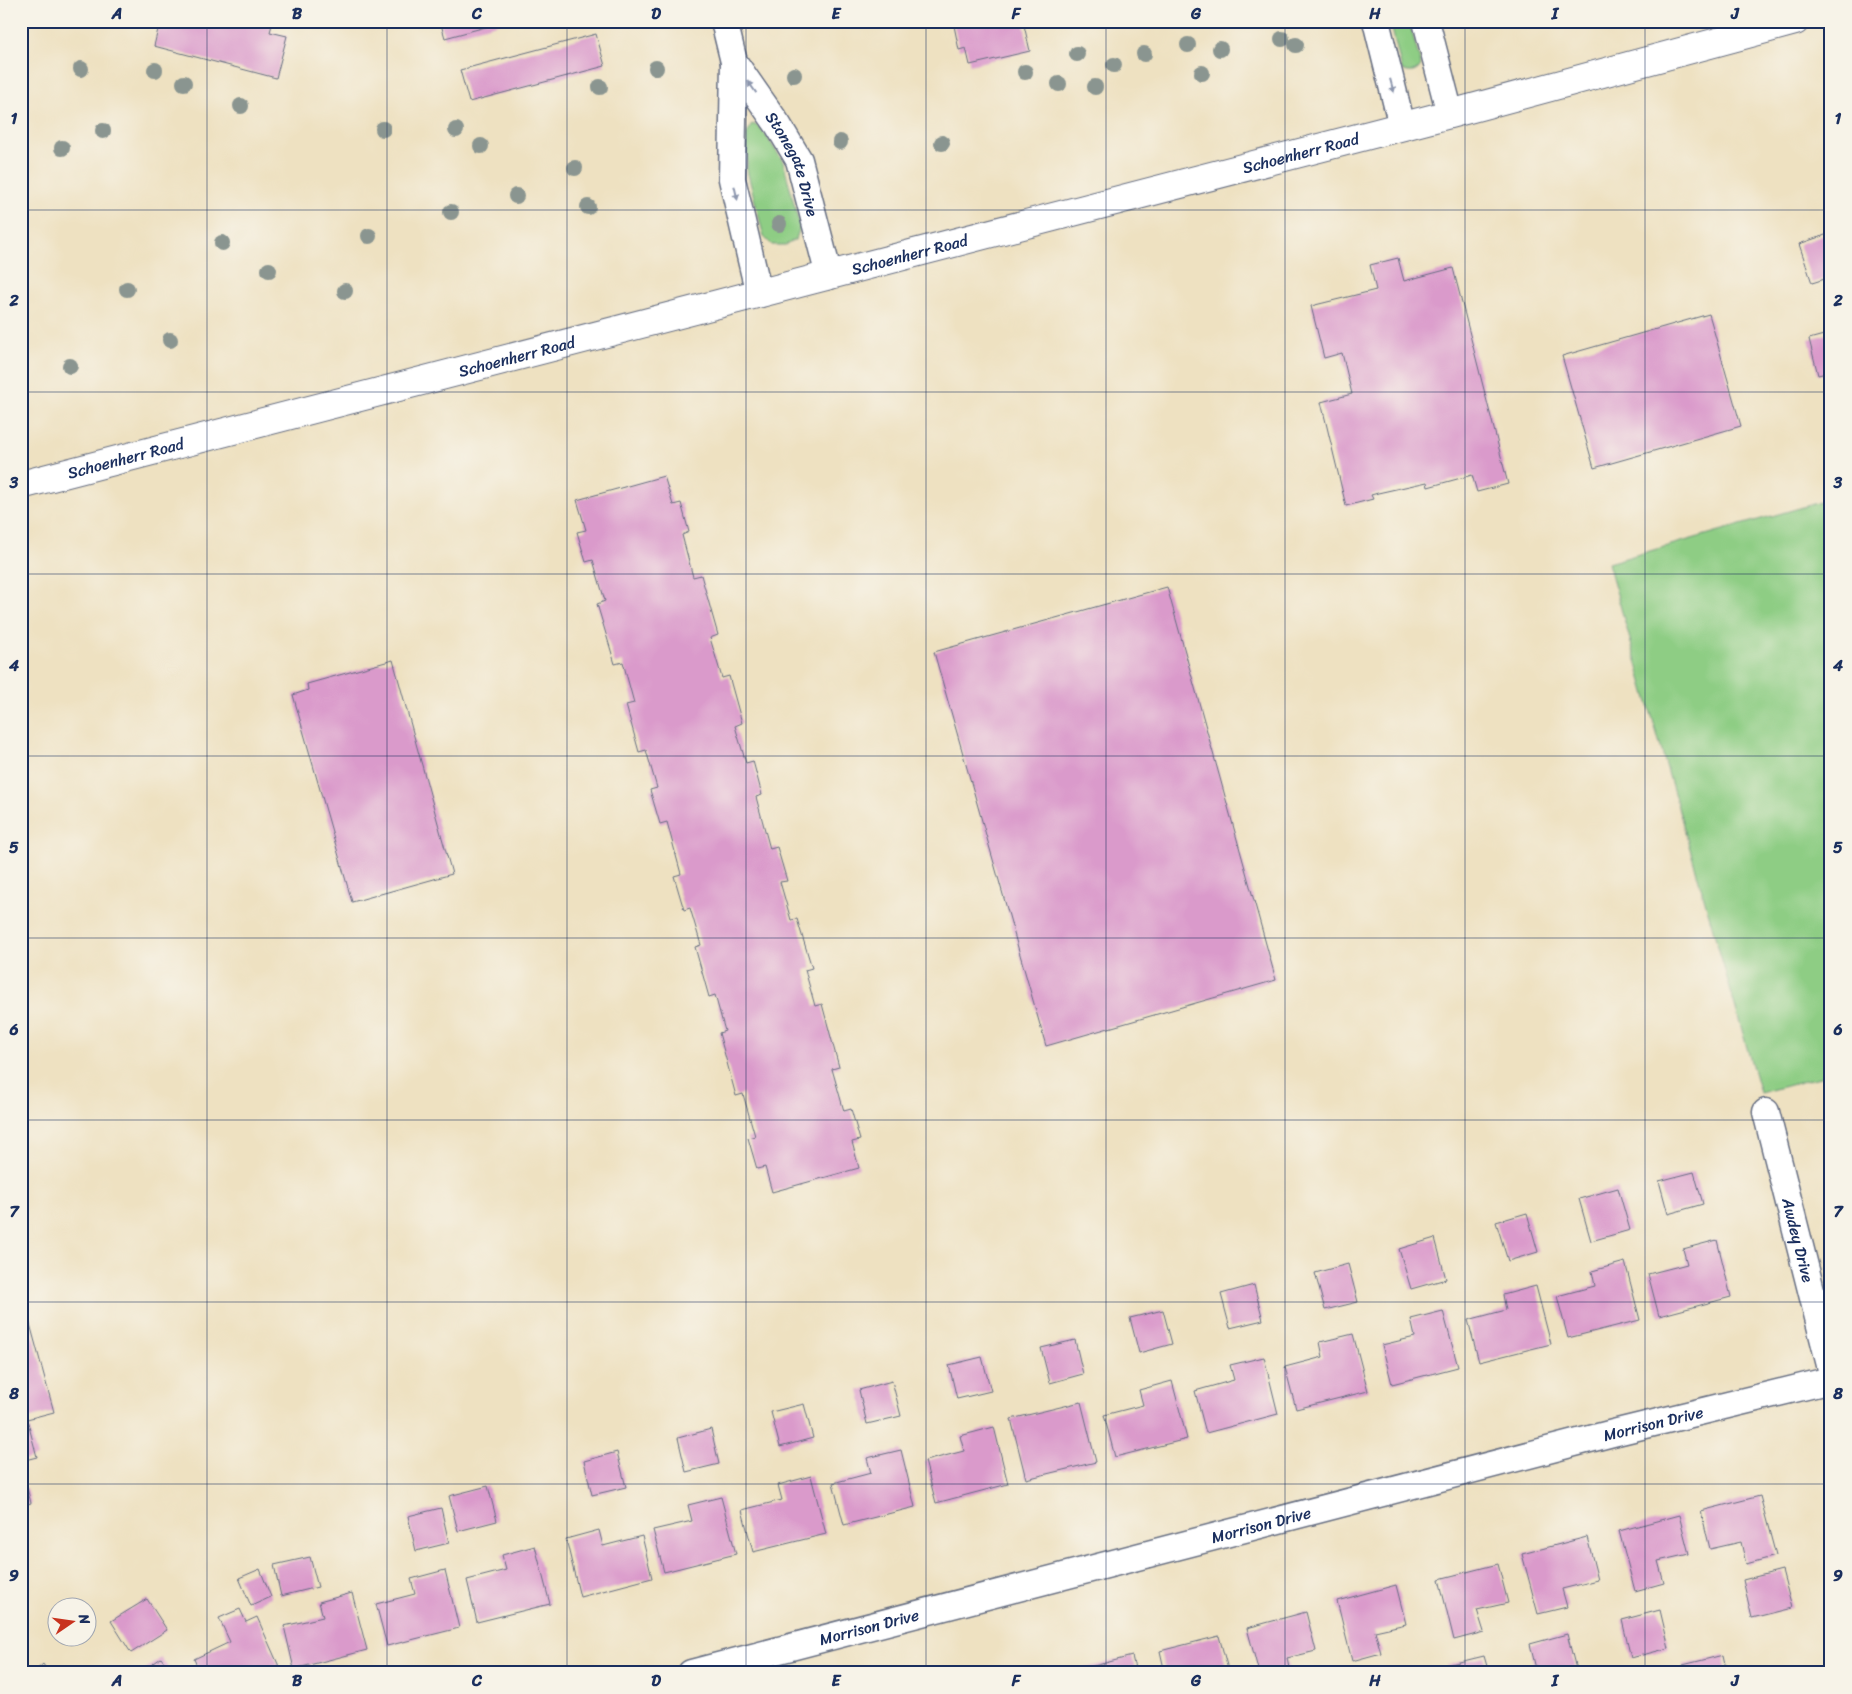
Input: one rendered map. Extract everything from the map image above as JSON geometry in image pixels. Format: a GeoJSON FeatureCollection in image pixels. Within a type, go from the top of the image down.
{"type":"FeatureCollection","features":[{"type":"Feature","properties":{"kind":"main road","name":"Schoenherr Road"},"geometry":{"type":"LineString","coordinates":[[21,485],[1450,114],[1795,21]]}},
{"type":"Feature","properties":{"kind":"street","name":"Stonegate Drive"},"geometry":{"type":"LineString","coordinates":[[724,21],[734,62],[732,179],[760,294]]}},
{"type":"Feature","properties":{"kind":"street"},"geometry":{"type":"LineString","coordinates":[[1376,21],[1402,126]]}},
{"type":"Feature","properties":{"kind":"street"},"geometry":{"type":"LineString","coordinates":[[1426,21],[1450,114]]}},
{"type":"Feature","properties":{"kind":"street","name":"Stonegate Drive"},"geometry":{"type":"LineString","coordinates":[[734,62],[778,125],[799,160],[829,276]]}},
{"type":"Feature","properties":{"kind":"street","name":"Awdey Drive"},"geometry":{"type":"LineString","coordinates":[[1766,1112],[1831,1369]]}},
{"type":"Feature","properties":{"kind":"street","name":"Morrison Drive"},"geometry":{"type":"LineString","coordinates":[[691,1673],[769,1663],[1614,1433],[1831,1380]]}},
{"type":"Feature","properties":{"kind":"path"},"geometry":{"type":"LineString","coordinates":[[21,168],[23,176],[21,177]]}},
{"type":"Feature","properties":{"kind":"green space"},"geometry":{"type":"Polygon","coordinates":[[[1390,21],[1409,21],[1421,65],[1415,71],[1408,72],[1402,70],[1390,21]]]}},
{"type":"Feature","properties":{"kind":"green space"},"geometry":{"type":"Polygon","coordinates":[[[752,124],[762,130],[783,161],[800,227],[796,239],[786,245],[772,245],[764,237],[747,170],[747,134],[752,124]]]}},
{"type":"Feature","properties":{"kind":"green space"},"geometry":{"type":"Polygon","coordinates":[[[1831,499],[1831,1074],[1760,1093],[1608,563],[1831,499]]]}},
{"type":"Feature","properties":{"kind":"building"},"geometry":{"type":"Polygon","coordinates":[[[160,21],[273,21],[270,32],[287,36],[276,78],[154,46],[160,21]]]}},
{"type":"Feature","properties":{"kind":"building"},"geometry":{"type":"Polygon","coordinates":[[[440,21],[504,21],[504,22],[445,38],[440,21]]]}},
{"type":"Feature","properties":{"kind":"building"},"geometry":{"type":"Polygon","coordinates":[[[953,21],[1023,21],[1030,51],[970,65],[966,48],[959,50],[953,21]]]}},
{"type":"Feature","properties":{"kind":"building"},"geometry":{"type":"Polygon","coordinates":[[[596,34],[605,66],[469,102],[460,70],[596,34]]]}},
{"type":"Feature","properties":{"kind":"building"},"geometry":{"type":"Polygon","coordinates":[[[1831,233],[1831,277],[1812,283],[1799,244],[1831,233]]]}},
{"type":"Feature","properties":{"kind":"building"},"geometry":{"type":"Polygon","coordinates":[[[1398,258],[1404,281],[1453,268],[1508,484],[1477,492],[1472,475],[1428,487],[1427,482],[1378,493],[1371,495],[1373,499],[1346,506],[1321,402],[1352,394],[1342,353],[1324,358],[1311,306],[1376,290],[1370,265],[1398,258]]]}},
{"type":"Feature","properties":{"kind":"building"},"geometry":{"type":"Polygon","coordinates":[[[1709,314],[1741,426],[1594,468],[1562,356],[1709,314]]]}},
{"type":"Feature","properties":{"kind":"building"},"geometry":{"type":"Polygon","coordinates":[[[1831,333],[1831,372],[1818,375],[1809,339],[1831,333]]]}},
{"type":"Feature","properties":{"kind":"building"},"geometry":{"type":"Polygon","coordinates":[[[664,476],[673,505],[681,503],[689,532],[682,535],[693,577],[701,575],[718,635],[710,638],[722,678],[729,676],[742,723],[735,726],[746,763],[753,761],[762,795],[756,797],[770,849],[777,847],[787,881],[780,882],[791,920],[797,919],[812,968],[805,970],[815,1006],[822,1004],[839,1067],[832,1069],[844,1111],[851,1109],[860,1140],[852,1142],[859,1168],[772,1192],[765,1167],[757,1169],[748,1138],[755,1136],[743,1094],[736,1096],[719,1033],[725,1031],[715,995],[709,997],[695,947],[701,945],[690,908],[684,910],[674,876],[681,874],[667,822],[660,824],[650,790],[657,788],[646,750],[639,752],[626,705],[634,703],[623,662],[615,664],[597,604],[605,601],[593,560],[586,562],[577,532],[586,530],[577,500],[664,476]]]}},
{"type":"Feature","properties":{"kind":"building"},"geometry":{"type":"Polygon","coordinates":[[[1167,587],[1276,980],[1046,1046],[934,652],[1167,587]]]}},
{"type":"Feature","properties":{"kind":"building"},"geometry":{"type":"Polygon","coordinates":[[[393,660],[452,874],[352,902],[293,695],[308,690],[307,684],[393,660]]]}},
{"type":"Feature","properties":{"kind":"building"},"geometry":{"type":"Polygon","coordinates":[[[1694,1172],[1703,1204],[1668,1214],[1659,1181],[1694,1172]]]}},
{"type":"Feature","properties":{"kind":"building"},"geometry":{"type":"Polygon","coordinates":[[[1618,1188],[1630,1230],[1591,1241],[1579,1199],[1618,1188]]]}},
{"type":"Feature","properties":{"kind":"building"},"geometry":{"type":"Polygon","coordinates":[[[1527,1213],[1538,1252],[1508,1261],[1496,1222],[1527,1213]]]}},
{"type":"Feature","properties":{"kind":"building"},"geometry":{"type":"Polygon","coordinates":[[[1435,1238],[1446,1279],[1411,1289],[1399,1249],[1435,1238]]]}},
{"type":"Feature","properties":{"kind":"building"},"geometry":{"type":"Polygon","coordinates":[[[1717,1240],[1731,1297],[1659,1316],[1648,1274],[1687,1264],[1683,1249],[1717,1240]]]}},
{"type":"Feature","properties":{"kind":"building"},"geometry":{"type":"Polygon","coordinates":[[[1625,1262],[1640,1320],[1568,1338],[1557,1296],[1595,1286],[1592,1271],[1625,1262]]]}},
{"type":"Feature","properties":{"kind":"building"},"geometry":{"type":"Polygon","coordinates":[[[1348,1264],[1358,1302],[1325,1310],[1315,1273],[1348,1264]]]}},
{"type":"Feature","properties":{"kind":"building"},"geometry":{"type":"Polygon","coordinates":[[[1254,1285],[1263,1320],[1230,1328],[1221,1294],[1254,1285]]]}},
{"type":"Feature","properties":{"kind":"building"},"geometry":{"type":"Polygon","coordinates":[[[1536,1286],[1551,1344],[1479,1362],[1468,1320],[1506,1310],[1503,1295],[1536,1286]]]}},
{"type":"Feature","properties":{"kind":"building"},"geometry":{"type":"Polygon","coordinates":[[[21,1291],[54,1412],[27,1419],[37,1457],[21,1461],[21,1291]]]}},
{"type":"Feature","properties":{"kind":"building"},"geometry":{"type":"Polygon","coordinates":[[[1163,1310],[1172,1344],[1139,1353],[1130,1318],[1163,1310]]]}},
{"type":"Feature","properties":{"kind":"building"},"geometry":{"type":"Polygon","coordinates":[[[1443,1311],[1458,1367],[1392,1384],[1382,1345],[1415,1337],[1411,1319],[1443,1311]]]}},
{"type":"Feature","properties":{"kind":"building"},"geometry":{"type":"Polygon","coordinates":[[[1353,1334],[1368,1391],[1296,1409],[1285,1367],[1323,1357],[1320,1342],[1353,1334]]]}},
{"type":"Feature","properties":{"kind":"building"},"geometry":{"type":"Polygon","coordinates":[[[1075,1340],[1083,1374],[1050,1383],[1041,1348],[1075,1340]]]}},
{"type":"Feature","properties":{"kind":"building"},"geometry":{"type":"Polygon","coordinates":[[[982,1357],[991,1391],[957,1399],[949,1365],[982,1357]]]}},
{"type":"Feature","properties":{"kind":"building"},"geometry":{"type":"Polygon","coordinates":[[[1264,1357],[1278,1414],[1206,1433],[1195,1391],[1234,1380],[1230,1365],[1264,1357]]]}},
{"type":"Feature","properties":{"kind":"building"},"geometry":{"type":"Polygon","coordinates":[[[892,1381],[901,1416],[867,1424],[859,1390],[892,1381]]]}},
{"type":"Feature","properties":{"kind":"building"},"geometry":{"type":"Polygon","coordinates":[[[1172,1381],[1187,1439],[1115,1457],[1104,1415],[1143,1405],[1139,1390],[1172,1381]]]}},
{"type":"Feature","properties":{"kind":"building"},"geometry":{"type":"Polygon","coordinates":[[[1081,1402],[1096,1462],[1026,1479],[1011,1419],[1081,1402]]]}},
{"type":"Feature","properties":{"kind":"building"},"geometry":{"type":"Polygon","coordinates":[[[804,1404],[813,1438],[780,1447],[771,1412],[804,1404]]]}},
{"type":"Feature","properties":{"kind":"building"},"geometry":{"type":"Polygon","coordinates":[[[994,1427],[1008,1484],[936,1503],[925,1461],[964,1451],[960,1436],[994,1427]]]}},
{"type":"Feature","properties":{"kind":"building"},"geometry":{"type":"Polygon","coordinates":[[[711,1429],[719,1464],[686,1472],[678,1438],[711,1429]]]}},
{"type":"Feature","properties":{"kind":"building"},"geometry":{"type":"Polygon","coordinates":[[[901,1450],[915,1507],[844,1525],[833,1483],[871,1473],[867,1458],[901,1450]]]}},
{"type":"Feature","properties":{"kind":"building"},"geometry":{"type":"Polygon","coordinates":[[[617,1452],[626,1487],[592,1495],[584,1461],[617,1452]]]}},
{"type":"Feature","properties":{"kind":"building"},"geometry":{"type":"Polygon","coordinates":[[[811,1476],[826,1534],[753,1552],[742,1510],[782,1500],[778,1485],[811,1476]]]}},
{"type":"Feature","properties":{"kind":"building"},"geometry":{"type":"Polygon","coordinates":[[[488,1486],[497,1521],[458,1531],[449,1496],[488,1486]]]}},
{"type":"Feature","properties":{"kind":"building"},"geometry":{"type":"Polygon","coordinates":[[[27,1488],[31,1503],[21,1506],[21,1489],[27,1488]]]}},
{"type":"Feature","properties":{"kind":"building"},"geometry":{"type":"Polygon","coordinates":[[[1760,1496],[1776,1556],[1746,1564],[1741,1542],[1710,1549],[1701,1511],[1760,1496]]]}},
{"type":"Feature","properties":{"kind":"building"},"geometry":{"type":"Polygon","coordinates":[[[721,1497],[736,1554],[664,1572],[653,1530],[692,1521],[688,1505],[721,1497]]]}},
{"type":"Feature","properties":{"kind":"building"},"geometry":{"type":"Polygon","coordinates":[[[441,1508],[449,1543],[416,1551],[408,1516],[441,1508]]]}},
{"type":"Feature","properties":{"kind":"building"},"geometry":{"type":"Polygon","coordinates":[[[1679,1515],[1689,1554],[1658,1561],[1664,1583],[1635,1591],[1619,1531],[1679,1515]]]}},
{"type":"Feature","properties":{"kind":"building"},"geometry":{"type":"Polygon","coordinates":[[[599,1530],[603,1546],[642,1536],[652,1578],[580,1597],[566,1539],[599,1530]]]}},
{"type":"Feature","properties":{"kind":"building"},"geometry":{"type":"Polygon","coordinates":[[[1587,1537],[1598,1580],[1562,1589],[1567,1607],[1538,1614],[1522,1554],[1587,1537]]]}},
{"type":"Feature","properties":{"kind":"building"},"geometry":{"type":"Polygon","coordinates":[[[535,1546],[550,1604],[477,1622],[467,1580],[506,1570],[502,1555],[535,1546]]]}},
{"type":"Feature","properties":{"kind":"building"},"geometry":{"type":"Polygon","coordinates":[[[310,1557],[318,1587],[281,1596],[274,1565],[310,1557]]]}},
{"type":"Feature","properties":{"kind":"building"},"geometry":{"type":"Polygon","coordinates":[[[1498,1564],[1508,1603],[1477,1610],[1484,1632],[1454,1640],[1439,1579],[1498,1564]]]}},
{"type":"Feature","properties":{"kind":"building"},"geometry":{"type":"Polygon","coordinates":[[[260,1569],[271,1597],[251,1606],[239,1578],[260,1569]]]}},
{"type":"Feature","properties":{"kind":"building"},"geometry":{"type":"Polygon","coordinates":[[[445,1570],[459,1628],[387,1646],[376,1604],[415,1594],[411,1579],[445,1570]]]}},
{"type":"Feature","properties":{"kind":"building"},"geometry":{"type":"Polygon","coordinates":[[[1782,1570],[1792,1608],[1752,1618],[1743,1580],[1782,1570]]]}},
{"type":"Feature","properties":{"kind":"building"},"geometry":{"type":"Polygon","coordinates":[[[1396,1585],[1406,1624],[1375,1631],[1381,1653],[1352,1661],[1337,1601],[1396,1585]]]}},
{"type":"Feature","properties":{"kind":"building"},"geometry":{"type":"Polygon","coordinates":[[[352,1593],[367,1650],[294,1669],[284,1626],[323,1617],[319,1602],[352,1593]]]}},
{"type":"Feature","properties":{"kind":"building"},"geometry":{"type":"Polygon","coordinates":[[[147,1599],[167,1630],[131,1653],[111,1621],[147,1599]]]}},
{"type":"Feature","properties":{"kind":"building"},"geometry":{"type":"Polygon","coordinates":[[[240,1609],[246,1622],[257,1617],[282,1673],[200,1673],[194,1659],[230,1642],[219,1618],[240,1609]]]}},
{"type":"Feature","properties":{"kind":"building"},"geometry":{"type":"Polygon","coordinates":[[[1660,1610],[1669,1648],[1631,1658],[1622,1620],[1660,1610]]]}},
{"type":"Feature","properties":{"kind":"building"},"geometry":{"type":"Polygon","coordinates":[[[1306,1612],[1316,1651],[1287,1658],[1290,1673],[1259,1673],[1247,1628],[1306,1612]]]}},
{"type":"Feature","properties":{"kind":"building"},"geometry":{"type":"Polygon","coordinates":[[[1567,1634],[1577,1673],[1537,1673],[1530,1644],[1567,1634]]]}},
{"type":"Feature","properties":{"kind":"building"},"geometry":{"type":"Polygon","coordinates":[[[1219,1636],[1229,1673],[1165,1673],[1160,1651],[1219,1636]]]}},
{"type":"Feature","properties":{"kind":"building"},"geometry":{"type":"Polygon","coordinates":[[[1723,1655],[1727,1673],[1685,1673],[1683,1665],[1723,1655]]]}},
{"type":"Feature","properties":{"kind":"building"},"geometry":{"type":"Polygon","coordinates":[[[1132,1656],[1136,1673],[1071,1673],[1071,1672],[1132,1656]]]}},
{"type":"Feature","properties":{"kind":"building"},"geometry":{"type":"Polygon","coordinates":[[[1484,1656],[1489,1673],[1449,1673],[1447,1665],[1484,1656]]]}},
{"type":"Feature","properties":{"kind":"building"},"geometry":{"type":"Polygon","coordinates":[[[161,1658],[172,1673],[140,1673],[161,1658]]]}},
{"type":"Feature","properties":{"kind":"building"},"geometry":{"type":"Polygon","coordinates":[[[43,1664],[49,1673],[33,1673],[43,1664]]]}}]}
